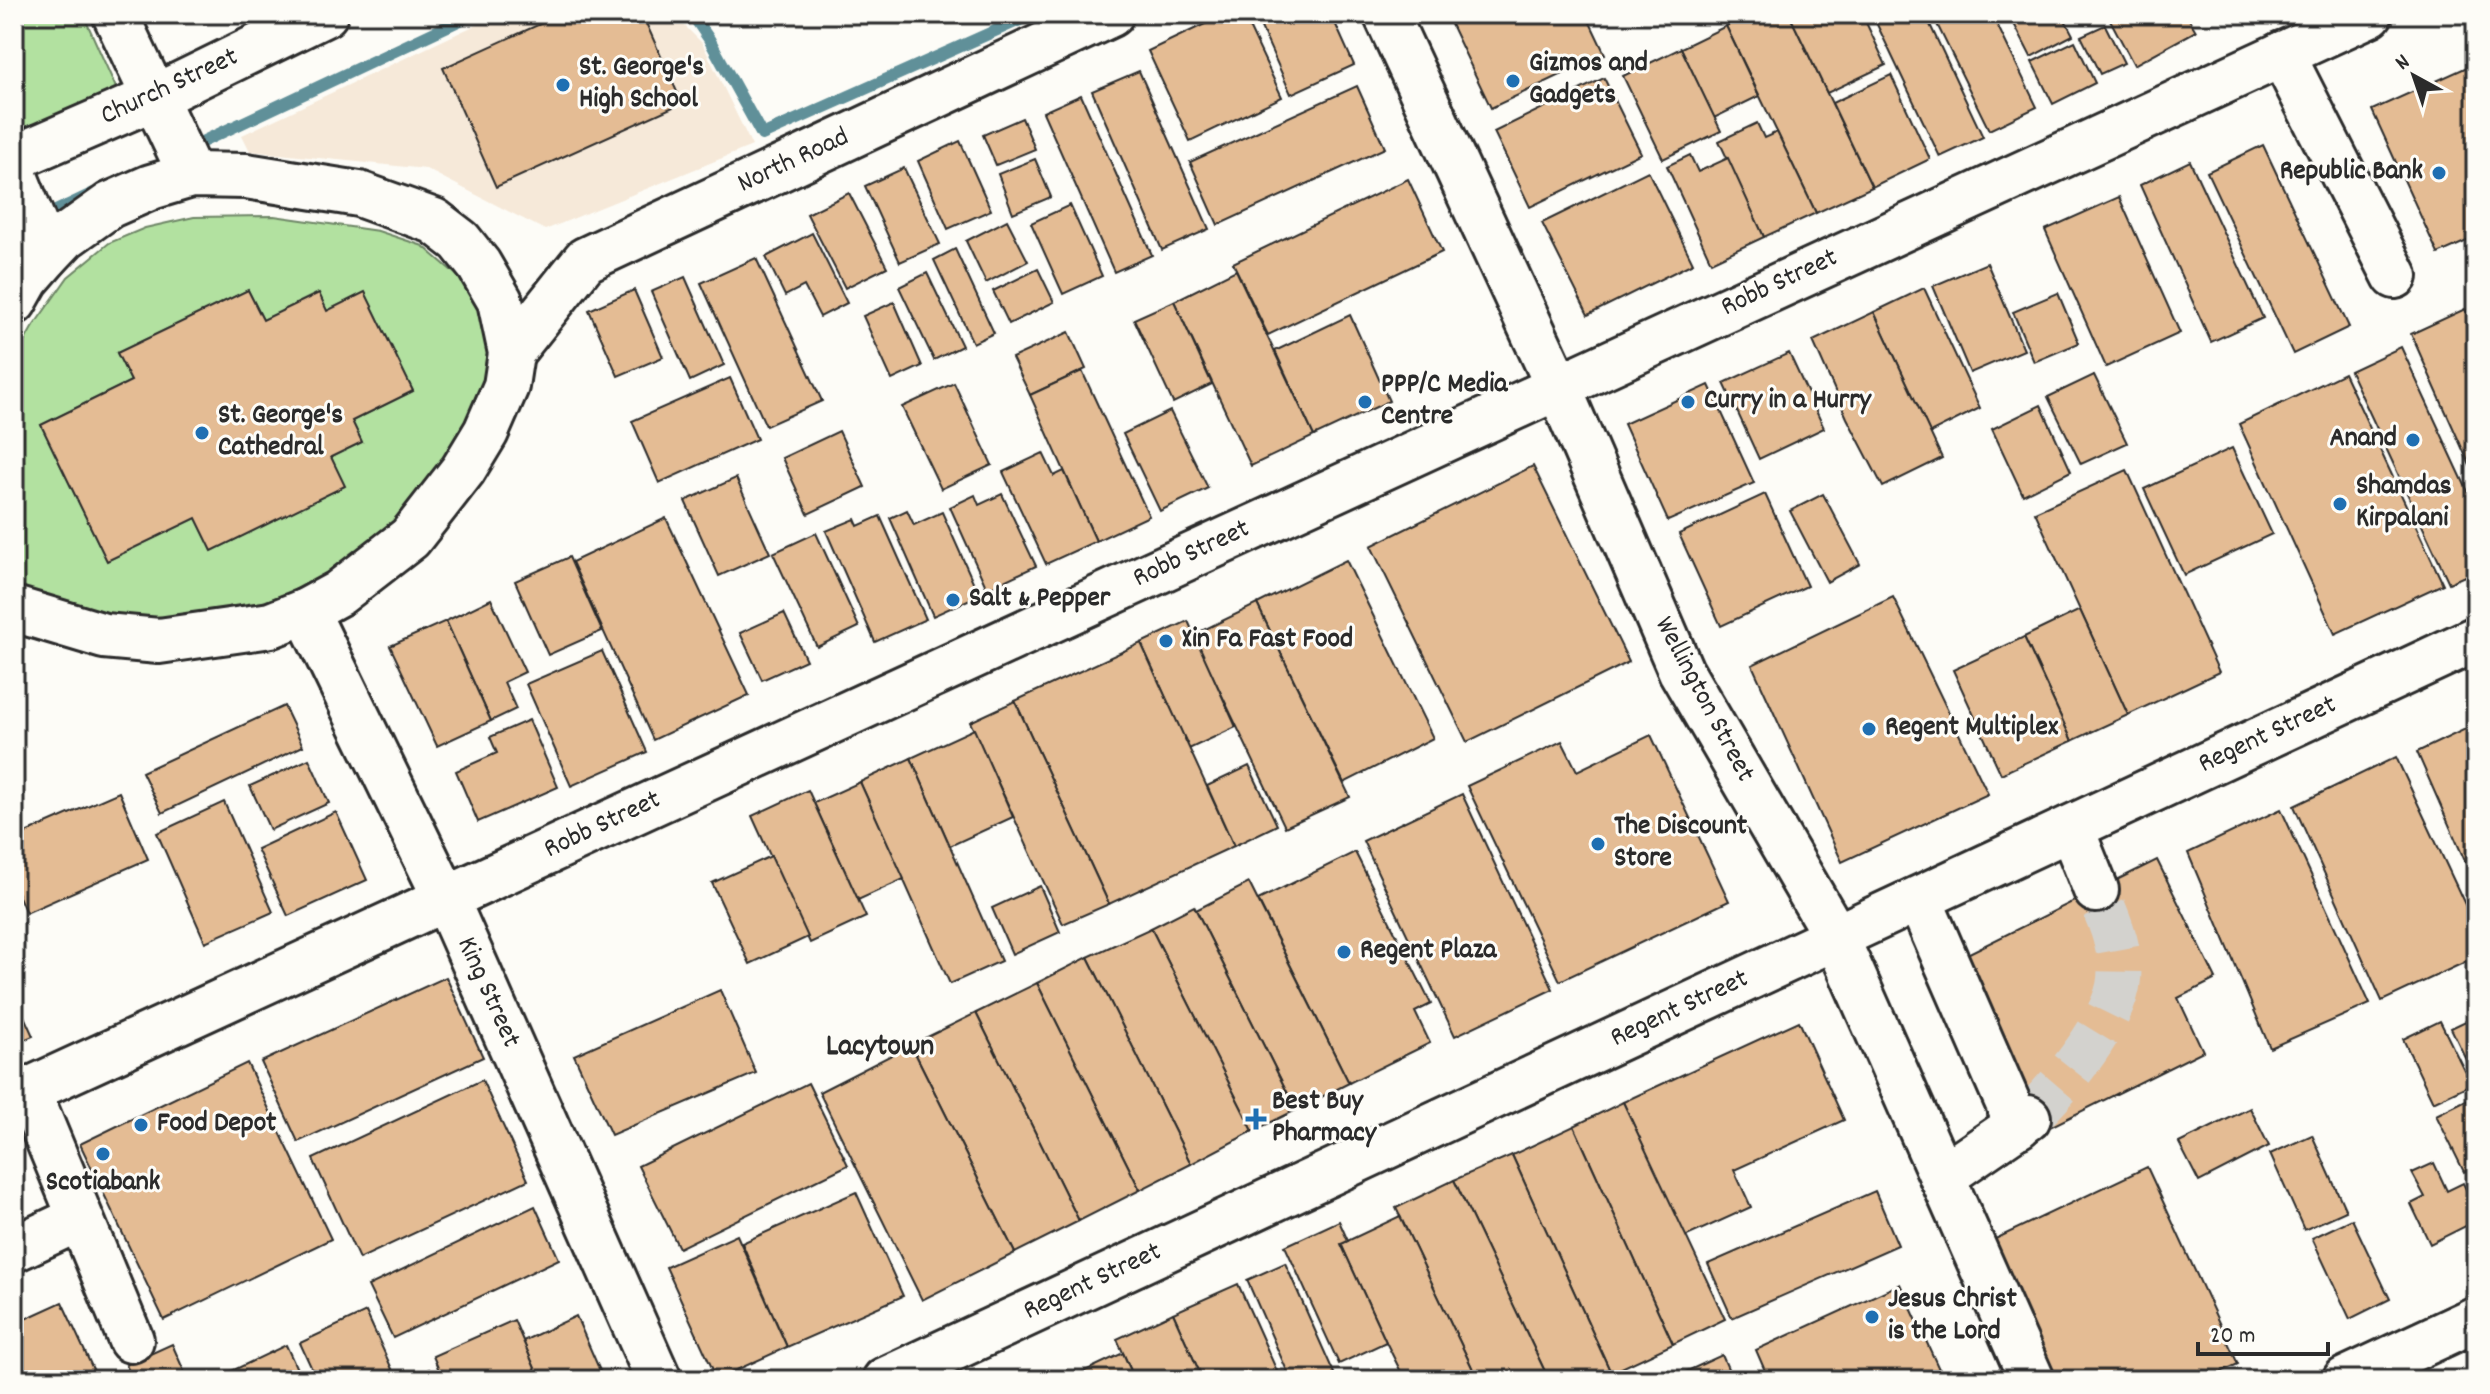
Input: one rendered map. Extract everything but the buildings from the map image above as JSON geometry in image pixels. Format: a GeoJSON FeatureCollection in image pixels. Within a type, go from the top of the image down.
{"type":"FeatureCollection","features":[{"type":"Feature","properties":{"kind":"street"},"geometry":{"type":"LineString","coordinates":[[14,609],[104,636],[159,641],[271,625],[306,611],[339,593],[410,538],[463,470],[486,432],[506,386],[511,353],[500,301],[479,265],[460,241],[434,221],[359,194],[246,176],[183,158],[115,14]]}},
{"type":"Feature","properties":{"kind":"street","name":"Church Street"},"geometry":{"type":"LineString","coordinates":[[14,158],[155,97],[325,14]]}},
{"type":"Feature","properties":{"kind":"street","name":"North Road"},"geometry":{"type":"LineString","coordinates":[[511,353],[585,260],[1111,14]]}},
{"type":"Feature","properties":{"kind":"street","name":"Wellington Street"},"geometry":{"type":"LineString","coordinates":[[1386,14],[1558,386],[1681,671],[1836,937],[2032,1380]]}},
{"type":"Feature","properties":{"kind":"street","name":"Robb Street"},"geometry":{"type":"LineString","coordinates":[[21,1094],[2370,14]]}},
{"type":"Feature","properties":{"kind":"street"},"geometry":{"type":"LineString","coordinates":[[2282,54],[2395,276]]}},
{"type":"Feature","properties":{"kind":"street"},"geometry":{"type":"LineString","coordinates":[[14,302],[32,218],[74,230],[110,205],[151,187],[183,158]]}},
{"type":"Feature","properties":{"kind":"street","name":"King Street"},"geometry":{"type":"LineString","coordinates":[[306,611],[446,899],[659,1380]]}},
{"type":"Feature","properties":{"kind":"street","name":"Regent Street"},"geometry":{"type":"LineString","coordinates":[[885,1380],[2476,639]]}},
{"type":"Feature","properties":{"kind":"street"},"geometry":{"type":"LineString","coordinates":[[2071,828],[2096,890]]}},
{"type":"Feature","properties":{"kind":"street"},"geometry":{"type":"LineString","coordinates":[[1919,899],[2023,1122],[1942,1177]]}},
{"type":"Feature","properties":{"kind":"street"},"geometry":{"type":"LineString","coordinates":[[21,1094],[80,1218],[131,1340]]}},
{"type":"Feature","properties":{"kind":"street"},"geometry":{"type":"LineString","coordinates":[[14,1249],[80,1218]]}},
{"type":"Feature","properties":{"kind":"street"},"geometry":{"type":"LineString","coordinates":[[2345,1380],[2476,1319]]}},
{"type":"Feature","properties":{"kind":"shaded area"},"geometry":{"type":"Polygon","coordinates":[[[499,14],[673,14],[702,43],[752,146],[545,230],[426,169],[250,151],[242,135],[499,14]]]}},
{"type":"Feature","properties":{"kind":"green space"},"geometry":{"type":"Polygon","coordinates":[[[14,14],[83,14],[117,90],[17,135],[14,129],[14,14]]]}},
{"type":"Feature","properties":{"kind":"green space"},"geometry":{"type":"Polygon","coordinates":[[[274,216],[378,231],[423,246],[460,278],[486,319],[490,369],[475,413],[415,507],[371,546],[313,584],[244,609],[175,620],[97,616],[41,603],[14,585],[14,360],[68,277],[109,243],[145,228],[194,217],[274,216]],[[248,290],[117,353],[131,381],[41,425],[107,561],[196,518],[212,551],[344,486],[331,457],[362,442],[352,421],[413,391],[365,292],[327,311],[318,293],[263,320],[248,290]]]}},
{"type":"Feature","properties":{"kind":"waterway"},"geometry":{"type":"LineString","coordinates":[[187,149],[473,14]]}},
{"type":"Feature","properties":{"kind":"waterway"},"geometry":{"type":"LineString","coordinates":[[692,14],[762,135],[1033,14]]}},
{"type":"Feature","properties":{"kind":"waterway"},"geometry":{"type":"LineString","coordinates":[[39,219],[94,193]]}},
{"type":"Feature","properties":{"kind":"tunnel"},"geometry":{"type":"LineString","coordinates":[[2028,1118],[2084,1054],[2115,996],[2119,979],[2116,944],[2096,890]]}},
{"type":"Feature","properties":{"kind":"place","name":"Gizmos and Gadgets"},"geometry":{"type":"Point","coordinates":[1513,81]}},
{"type":"Feature","properties":{"kind":"place","name":"St. George's High School"},"geometry":{"type":"Point","coordinates":[563,85]}},
{"type":"Feature","properties":{"kind":"place","name":"Republic Bank"},"geometry":{"type":"Point","coordinates":[2439,173]}},
{"type":"Feature","properties":{"kind":"place","name":"PPP/C Media Centre"},"geometry":{"type":"Point","coordinates":[1365,402]}},
{"type":"Feature","properties":{"kind":"place","name":"Curry in a Hurry"},"geometry":{"type":"Point","coordinates":[1688,402]}},
{"type":"Feature","properties":{"kind":"place","name":"St. George's Cathedral"},"geometry":{"type":"Point","coordinates":[202,433]}},
{"type":"Feature","properties":{"kind":"place","name":"Anand"},"geometry":{"type":"Point","coordinates":[2413,440]}},
{"type":"Feature","properties":{"kind":"place","name":"Shamdas Kirpalani"},"geometry":{"type":"Point","coordinates":[2340,504]}},
{"type":"Feature","properties":{"kind":"place","name":"Salt & Pepper"},"geometry":{"type":"Point","coordinates":[953,600]}},
{"type":"Feature","properties":{"kind":"place","name":"Xin Fa Fast Food"},"geometry":{"type":"Point","coordinates":[1166,641]}},
{"type":"Feature","properties":{"kind":"place","name":"Regent Multiplex"},"geometry":{"type":"Point","coordinates":[1869,729]}},
{"type":"Feature","properties":{"kind":"place","name":"The Discount Store"},"geometry":{"type":"Point","coordinates":[1598,844]}},
{"type":"Feature","properties":{"kind":"place","name":"Regent Plaza"},"geometry":{"type":"Point","coordinates":[1344,952]}},
{"type":"Feature","properties":{"kind":"place","name":"Best Buy Pharmacy"},"geometry":{"type":"Point","coordinates":[1256,1119]}},
{"type":"Feature","properties":{"kind":"place","name":"Food Depot"},"geometry":{"type":"Point","coordinates":[141,1125]}},
{"type":"Feature","properties":{"kind":"place","name":"Scotiabank"},"geometry":{"type":"Point","coordinates":[103,1154]}},
{"type":"Feature","properties":{"kind":"place","name":"Jesus Christ is the Lord"},"geometry":{"type":"Point","coordinates":[1872,1317]}},
{"type":"Feature","properties":{"kind":"district","name":"Lacytown"},"geometry":{"type":"Point","coordinates":[880,1048]}}]}
